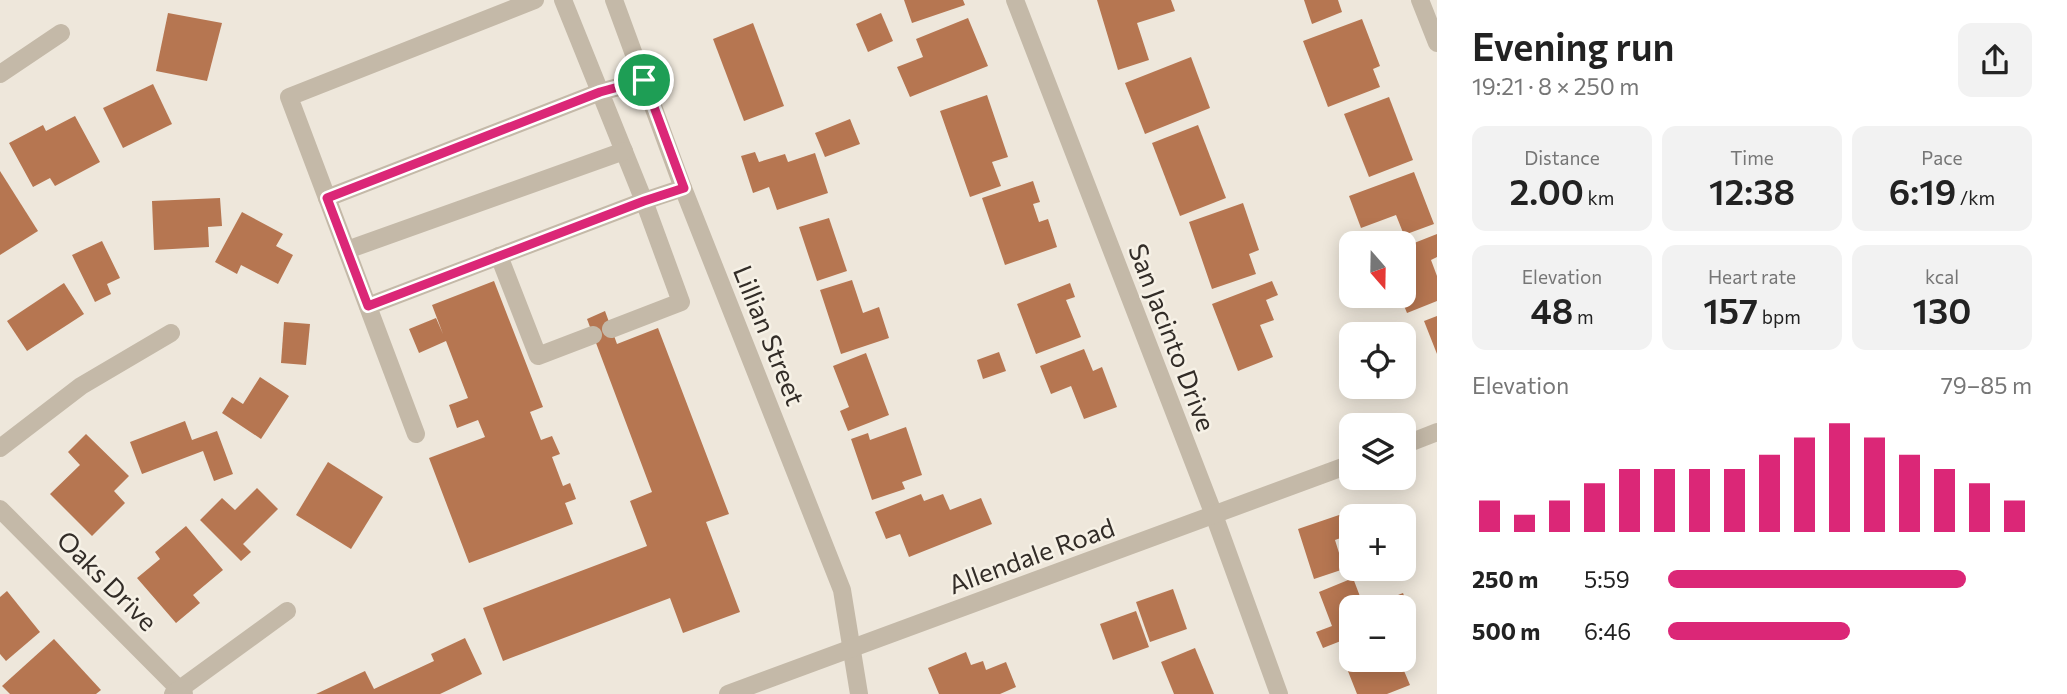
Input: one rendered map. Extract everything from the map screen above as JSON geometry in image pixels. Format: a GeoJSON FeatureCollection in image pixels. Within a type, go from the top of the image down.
{"type":"FeatureCollection","features":[{"type":"Feature","properties":{"kind":"street"},"geometry":{"type":"LineString","coordinates":[[416,434],[289,97],[535,0]]}},
{"type":"Feature","properties":{"kind":"street"},"geometry":{"type":"LineString","coordinates":[[563,0],[644,201],[681,302],[611,329]]}},
{"type":"Feature","properties":{"kind":"street","name":"Lillian Street"},"geometry":{"type":"LineString","coordinates":[[614,0],[684,188],[842,590],[859,694]]}},
{"type":"Feature","properties":{"kind":"street","name":"San Jacinto Drive"},"geometry":{"type":"LineString","coordinates":[[1015,0],[1214,515],[1279,694]]}},
{"type":"Feature","properties":{"kind":"street"},"geometry":{"type":"LineString","coordinates":[[1420,0],[1437,43]]}},
{"type":"Feature","properties":{"kind":"street"},"geometry":{"type":"LineString","coordinates":[[0,74],[61,33]]}},
{"type":"Feature","properties":{"kind":"street"},"geometry":{"type":"LineString","coordinates":[[327,198],[600,92],[644,80]]}},
{"type":"Feature","properties":{"kind":"street"},"geometry":{"type":"LineString","coordinates":[[347,250],[624,151]]}},
{"type":"Feature","properties":{"kind":"street"},"geometry":{"type":"LineString","coordinates":[[368,306],[684,188]]}},
{"type":"Feature","properties":{"kind":"street"},"geometry":{"type":"LineString","coordinates":[[499,256],[538,356],[593,335]]}},
{"type":"Feature","properties":{"kind":"street"},"geometry":{"type":"LineString","coordinates":[[0,448],[81,386],[171,333]]}},
{"type":"Feature","properties":{"kind":"street"},"geometry":{"type":"LineString","coordinates":[[1416,440],[1437,432]]}},
{"type":"Feature","properties":{"kind":"street","name":"Allendale Road"},"geometry":{"type":"LineString","coordinates":[[729,694],[1339,468]]}},
{"type":"Feature","properties":{"kind":"street","name":"Oaks Drive"},"geometry":{"type":"LineString","coordinates":[[0,509],[179,692]]}},
{"type":"Feature","properties":{"kind":"street"},"geometry":{"type":"LineString","coordinates":[[179,692],[287,611]]}},
{"type":"Feature","properties":{"kind":"building"},"geometry":{"type":"Polygon","coordinates":[[[904,0],[963,0],[965,5],[912,23],[904,0]]]}},
{"type":"Feature","properties":{"kind":"building"},"geometry":{"type":"Polygon","coordinates":[[[1097,0],[1171,0],[1175,11],[1137,23],[1149,60],[1118,70],[1097,0]]]}},
{"type":"Feature","properties":{"kind":"building"},"geometry":{"type":"Polygon","coordinates":[[[1304,0],[1338,0],[1342,12],[1312,24],[1304,0]]]}},
{"type":"Feature","properties":{"kind":"building"},"geometry":{"type":"Polygon","coordinates":[[[168,13],[222,23],[207,81],[156,71],[168,13]]]}},
{"type":"Feature","properties":{"kind":"building"},"geometry":{"type":"Polygon","coordinates":[[[881,13],[893,41],[868,52],[856,24],[881,13]]]}},
{"type":"Feature","properties":{"kind":"building"},"geometry":{"type":"Polygon","coordinates":[[[968,18],[988,66],[910,97],[897,67],[923,57],[916,39],[968,18]]]}},
{"type":"Feature","properties":{"kind":"building"},"geometry":{"type":"Polygon","coordinates":[[[1362,19],[1380,66],[1373,69],[1380,87],[1328,107],[1303,41],[1362,19]]]}},
{"type":"Feature","properties":{"kind":"building"},"geometry":{"type":"Polygon","coordinates":[[[753,23],[784,106],[744,121],[713,39],[753,23]]]}},
{"type":"Feature","properties":{"kind":"building"},"geometry":{"type":"Polygon","coordinates":[[[1191,57],[1210,108],[1145,134],[1125,83],[1191,57]]]}},
{"type":"Feature","properties":{"kind":"building"},"geometry":{"type":"Polygon","coordinates":[[[153,84],[172,124],[123,148],[103,108],[153,84]]]}},
{"type":"Feature","properties":{"kind":"building"},"geometry":{"type":"Polygon","coordinates":[[[987,95],[1008,157],[992,162],[1001,186],[970,197],[940,111],[987,95]]]}},
{"type":"Feature","properties":{"kind":"building"},"geometry":{"type":"Polygon","coordinates":[[[1389,97],[1413,160],[1369,177],[1344,114],[1389,97]]]}},
{"type":"Feature","properties":{"kind":"building"},"geometry":{"type":"Polygon","coordinates":[[[75,116],[100,162],[55,186],[50,178],[33,187],[9,143],[43,125],[46,131],[75,116]]]}},
{"type":"Feature","properties":{"kind":"building"},"geometry":{"type":"Polygon","coordinates":[[[850,119],[860,144],[825,157],[815,133],[850,119]]]}},
{"type":"Feature","properties":{"kind":"building"},"geometry":{"type":"Polygon","coordinates":[[[1198,125],[1226,198],[1180,216],[1152,143],[1198,125]]]}},
{"type":"Feature","properties":{"kind":"building"},"geometry":{"type":"Polygon","coordinates":[[[755,152],[759,162],[785,154],[788,162],[815,153],[828,193],[777,210],[769,187],[753,193],[741,156],[755,152]]]}},
{"type":"Feature","properties":{"kind":"building"},"geometry":{"type":"Polygon","coordinates":[[[0,171],[38,231],[0,255],[0,171]]]}},
{"type":"Feature","properties":{"kind":"building"},"geometry":{"type":"Polygon","coordinates":[[[1414,172],[1434,224],[1415,231],[1402,231],[1396,215],[1361,228],[1349,196],[1414,172]]]}},
{"type":"Feature","properties":{"kind":"building"},"geometry":{"type":"Polygon","coordinates":[[[1033,181],[1040,202],[1033,204],[1039,222],[1048,219],[1057,247],[1005,265],[982,198],[1033,181]]]}},
{"type":"Feature","properties":{"kind":"building"},"geometry":{"type":"Polygon","coordinates":[[[220,198],[222,226],[208,227],[209,247],[154,250],[152,201],[220,198]]]}},
{"type":"Feature","properties":{"kind":"building"},"geometry":{"type":"Polygon","coordinates":[[[1243,203],[1259,250],[1249,254],[1256,274],[1212,289],[1189,222],[1243,203]]]}},
{"type":"Feature","properties":{"kind":"building"},"geometry":{"type":"Polygon","coordinates":[[[242,212],[283,234],[276,246],[293,255],[278,284],[241,265],[237,274],[215,262],[242,212]]]}},
{"type":"Feature","properties":{"kind":"building"},"geometry":{"type":"Polygon","coordinates":[[[829,218],[847,271],[817,281],[799,227],[829,218]]]}},
{"type":"Feature","properties":{"kind":"building"},"geometry":{"type":"Polygon","coordinates":[[[1437,234],[1437,257],[1431,260],[1437,276],[1437,301],[1407,313],[1405,308],[1416,308],[1416,242],[1437,234]]]}},
{"type":"Feature","properties":{"kind":"building"},"geometry":{"type":"Polygon","coordinates":[[[102,241],[120,278],[107,284],[111,294],[95,302],[72,255],[102,241]]]}},
{"type":"Feature","properties":{"kind":"building"},"geometry":{"type":"Polygon","coordinates":[[[852,280],[863,313],[879,307],[889,338],[841,354],[820,290],[852,280]]]}},
{"type":"Feature","properties":{"kind":"building"},"geometry":{"type":"Polygon","coordinates":[[[494,281],[543,407],[530,412],[541,440],[552,436],[560,454],[552,457],[563,486],[570,483],[576,499],[565,503],[573,524],[469,563],[429,458],[485,437],[478,420],[457,428],[449,405],[468,398],[446,341],[419,353],[409,329],[436,318],[443,334],[432,305],[494,281]]]}},
{"type":"Feature","properties":{"kind":"building"},"geometry":{"type":"Polygon","coordinates":[[[1272,281],[1278,295],[1266,300],[1274,320],[1260,325],[1273,357],[1238,371],[1212,304],[1272,281]]]}},
{"type":"Feature","properties":{"kind":"building"},"geometry":{"type":"Polygon","coordinates":[[[64,283],[84,314],[27,351],[7,321],[64,283]]]}},
{"type":"Feature","properties":{"kind":"building"},"geometry":{"type":"Polygon","coordinates":[[[1070,283],[1075,297],[1066,300],[1081,337],[1036,354],[1017,304],[1070,283]]]}},
{"type":"Feature","properties":{"kind":"building"},"geometry":{"type":"Polygon","coordinates":[[[605,311],[617,344],[658,328],[729,514],[706,522],[740,612],[683,633],[670,598],[503,661],[483,608],[647,546],[630,501],[652,492],[587,319],[605,311]]]}},
{"type":"Feature","properties":{"kind":"building"},"geometry":{"type":"Polygon","coordinates":[[[1437,316],[1437,354],[1424,321],[1437,316]]]}},
{"type":"Feature","properties":{"kind":"building"},"geometry":{"type":"Polygon","coordinates":[[[284,322],[310,324],[306,365],[281,363],[284,322]]]}},
{"type":"Feature","properties":{"kind":"building"},"geometry":{"type":"Polygon","coordinates":[[[1084,349],[1093,371],[1102,367],[1117,407],[1084,419],[1071,386],[1051,394],[1040,366],[1084,349]]]}},
{"type":"Feature","properties":{"kind":"building"},"geometry":{"type":"Polygon","coordinates":[[[999,352],[1006,371],[983,379],[977,360],[999,352]]]}},
{"type":"Feature","properties":{"kind":"building"},"geometry":{"type":"Polygon","coordinates":[[[866,353],[889,415],[848,431],[840,411],[849,407],[833,366],[866,353]]]}},
{"type":"Feature","properties":{"kind":"building"},"geometry":{"type":"Polygon","coordinates":[[[260,377],[289,396],[261,439],[222,413],[232,397],[243,404],[260,377]]]}},
{"type":"Feature","properties":{"kind":"building"},"geometry":{"type":"Polygon","coordinates":[[[185,421],[192,440],[217,431],[233,474],[214,481],[203,451],[142,474],[130,442],[185,421]]]}},
{"type":"Feature","properties":{"kind":"building"},"geometry":{"type":"Polygon","coordinates":[[[906,427],[922,475],[902,482],[905,489],[872,500],[851,439],[868,433],[870,440],[906,427]]]}},
{"type":"Feature","properties":{"kind":"building"},"geometry":{"type":"Polygon","coordinates":[[[86,434],[129,476],[114,491],[125,503],[92,536],[50,494],[80,465],[68,452],[86,434]]]}},
{"type":"Feature","properties":{"kind":"building"},"geometry":{"type":"Polygon","coordinates":[[[328,462],[383,497],[351,549],[296,515],[328,462]]]}},
{"type":"Feature","properties":{"kind":"building"},"geometry":{"type":"Polygon","coordinates":[[[257,488],[278,509],[243,544],[251,552],[241,561],[200,520],[222,498],[235,510],[257,488]]]}},
{"type":"Feature","properties":{"kind":"building"},"geometry":{"type":"Polygon","coordinates":[[[921,494],[924,501],[943,494],[950,510],[981,498],[992,524],[909,557],[900,534],[886,539],[875,512],[921,494]]]}},
{"type":"Feature","properties":{"kind":"building"},"geometry":{"type":"Polygon","coordinates":[[[1339,515],[1339,539],[1335,540],[1339,553],[1339,571],[1314,579],[1298,529],[1339,515]]]}},
{"type":"Feature","properties":{"kind":"building"},"geometry":{"type":"Polygon","coordinates":[[[186,526],[223,570],[193,595],[200,603],[176,623],[137,578],[160,559],[155,552],[186,526]]]}},
{"type":"Feature","properties":{"kind":"building"},"geometry":{"type":"Polygon","coordinates":[[[1346,581],[1354,581],[1359,595],[1339,595],[1339,642],[1323,648],[1316,632],[1332,626],[1319,592],[1346,581]]]}},
{"type":"Feature","properties":{"kind":"building"},"geometry":{"type":"Polygon","coordinates":[[[1173,589],[1187,629],[1150,642],[1136,602],[1173,589]]]}},
{"type":"Feature","properties":{"kind":"building"},"geometry":{"type":"Polygon","coordinates":[[[7,591],[40,632],[6,661],[0,654],[0,597],[7,591]]]}},
{"type":"Feature","properties":{"kind":"building"},"geometry":{"type":"Polygon","coordinates":[[[1136,611],[1149,647],[1113,660],[1100,624],[1136,611]]]}},
{"type":"Feature","properties":{"kind":"building"},"geometry":{"type":"Polygon","coordinates":[[[465,638],[482,674],[440,694],[316,694],[365,671],[374,689],[434,661],[431,654],[465,638]]]}},
{"type":"Feature","properties":{"kind":"building"},"geometry":{"type":"Polygon","coordinates":[[[54,639],[101,690],[96,694],[10,694],[2,686],[54,639]]]}},
{"type":"Feature","properties":{"kind":"building"},"geometry":{"type":"Polygon","coordinates":[[[1195,648],[1214,694],[1174,694],[1161,662],[1195,648]]]}},
{"type":"Feature","properties":{"kind":"building"},"geometry":{"type":"Polygon","coordinates":[[[966,652],[971,665],[983,661],[986,670],[1006,662],[1016,687],[1000,694],[939,694],[928,668],[966,652]]]}},
{"type":"Feature","properties":{"kind":"building"},"geometry":{"type":"Polygon","coordinates":[[[1348,672],[1405,672],[1410,685],[1387,694],[1357,694],[1348,672]]]}},
{"type":"Feature","properties":{"kind":"route"},"geometry":{"type":"LineString","coordinates":[[644,80],[684,188],[368,306],[327,198],[600,92],[644,80]]}}]}
